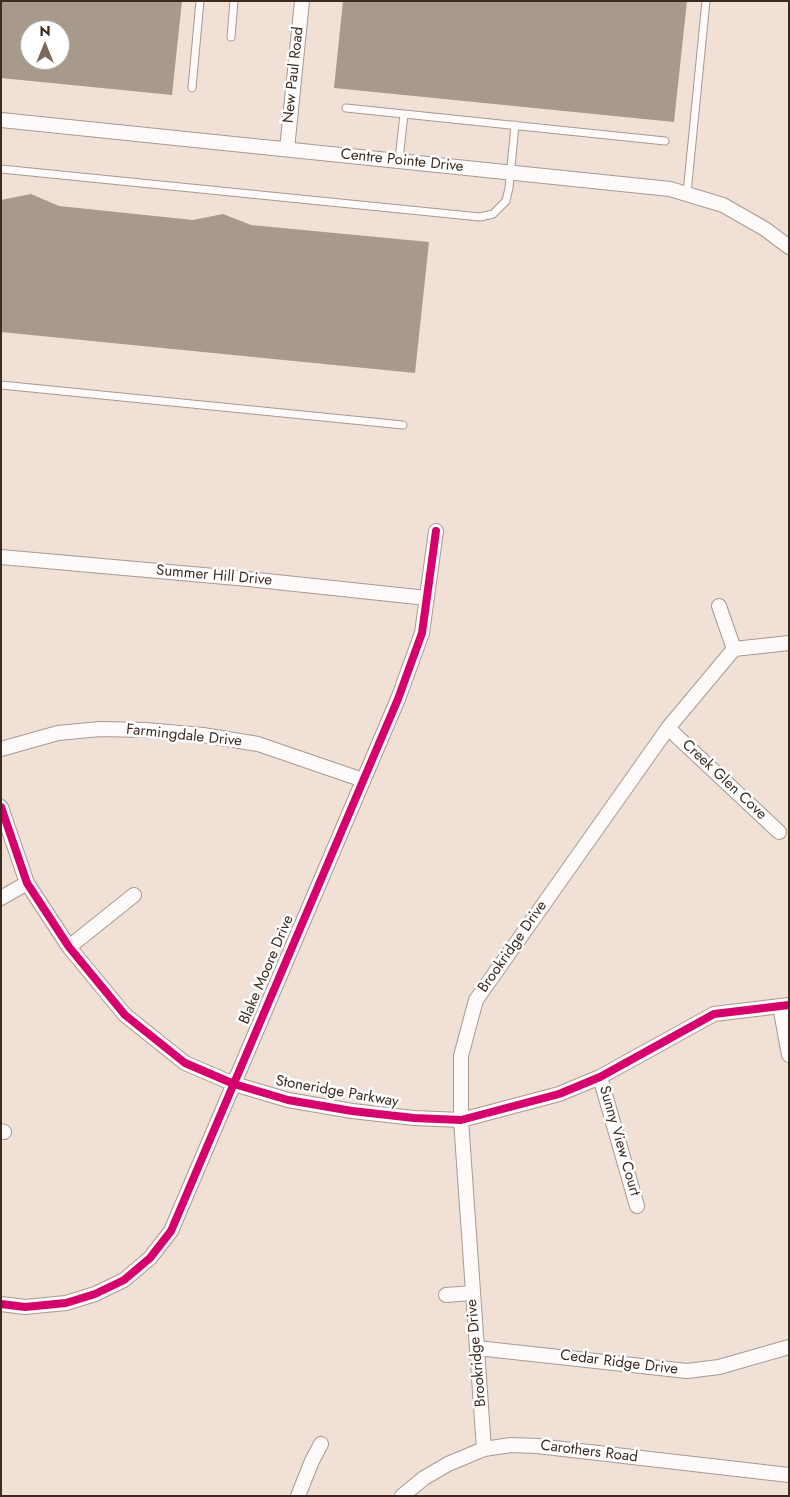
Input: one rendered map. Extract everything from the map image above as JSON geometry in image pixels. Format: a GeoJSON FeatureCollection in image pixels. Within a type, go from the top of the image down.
{"type":"FeatureCollection","features":[{"type":"Feature","properties":{"kind":"street","name":"New Paul Road"},"geometry":{"type":"LineString","coordinates":[[287,149],[302,1]]}},
{"type":"Feature","properties":{"kind":"street","name":"Centre Pointe Drive"},"geometry":{"type":"LineString","coordinates":[[1,120],[653,186],[687,193],[723,205],[745,216],[789,247]]}},
{"type":"Feature","properties":{"kind":"street","name":"Blake Moore Drive"},"geometry":{"type":"LineString","coordinates":[[1,1304],[33,1306],[66,1303],[88,1296],[124,1280],[150,1258],[171,1231],[398,699],[422,633],[436,531]]}},
{"type":"Feature","properties":{"kind":"street","name":"Summer Hill Drive"},"geometry":{"type":"LineString","coordinates":[[1,558],[248,579],[427,598]]}},
{"type":"Feature","properties":{"kind":"street"},"geometry":{"type":"LineString","coordinates":[[718,606],[734,650],[789,642]]}},
{"type":"Feature","properties":{"kind":"street","name":"Brookridge Drive"},"geometry":{"type":"LineString","coordinates":[[484,1449],[461,1120],[460,1056],[476,1000],[668,728],[734,650]]}},
{"type":"Feature","properties":{"kind":"street","name":"Creek Glen Cove"},"geometry":{"type":"LineString","coordinates":[[668,728],[779,832]]}},
{"type":"Feature","properties":{"kind":"street","name":"Farmingdale Drive"},"geometry":{"type":"LineString","coordinates":[[1,749],[58,734],[100,729],[145,730],[203,735],[258,744],[363,780]]}},
{"type":"Feature","properties":{"kind":"street","name":"Stoneridge Parkway"},"geometry":{"type":"LineString","coordinates":[[1,806],[27,883],[69,947],[125,1016],[185,1063],[234,1084],[288,1100],[352,1111],[414,1118],[461,1120],[559,1094],[600,1077],[714,1014],[784,1006]]}},
{"type":"Feature","properties":{"kind":"street"},"geometry":{"type":"LineString","coordinates":[[1,898],[27,883]]}},
{"type":"Feature","properties":{"kind":"street"},"geometry":{"type":"LineString","coordinates":[[69,947],[134,895]]}},
{"type":"Feature","properties":{"kind":"street"},"geometry":{"type":"LineString","coordinates":[[784,1006],[789,1055]]}},
{"type":"Feature","properties":{"kind":"street","name":"Sunny View Court"},"geometry":{"type":"LineString","coordinates":[[600,1077],[638,1206]]}},
{"type":"Feature","properties":{"kind":"street"},"geometry":{"type":"LineString","coordinates":[[446,1294],[472,1293]]}},
{"type":"Feature","properties":{"kind":"street","name":"Cedar Ridge Drive"},"geometry":{"type":"LineString","coordinates":[[477,1348],[687,1371],[718,1367],[789,1347]]}},
{"type":"Feature","properties":{"kind":"street"},"geometry":{"type":"LineString","coordinates":[[298,1496],[321,1444]]}},
{"type":"Feature","properties":{"kind":"street","name":"Carothers Road"},"geometry":{"type":"LineString","coordinates":[[402,1496],[424,1478],[448,1464],[484,1449],[511,1445],[536,1446],[789,1475]]}},
{"type":"Feature","properties":{"kind":"lane"},"geometry":{"type":"LineString","coordinates":[[192,88],[200,1]]}},
{"type":"Feature","properties":{"kind":"lane"},"geometry":{"type":"LineString","coordinates":[[231,37],[234,1]]}},
{"type":"Feature","properties":{"kind":"lane"},"geometry":{"type":"LineString","coordinates":[[687,193],[706,1]]}},
{"type":"Feature","properties":{"kind":"lane"},"geometry":{"type":"LineString","coordinates":[[346,108],[665,140]]}},
{"type":"Feature","properties":{"kind":"lane"},"geometry":{"type":"LineString","coordinates":[[399,160],[404,114]]}},
{"type":"Feature","properties":{"kind":"lane"},"geometry":{"type":"LineString","coordinates":[[1,169],[480,217],[493,214],[504,204],[508,193],[511,172],[515,125]]}},
{"type":"Feature","properties":{"kind":"lane"},"geometry":{"type":"LineString","coordinates":[[1,385],[403,424]]}},
{"type":"Feature","properties":{"kind":"building"},"geometry":{"type":"Polygon","coordinates":[[[1,1],[182,1],[172,95],[1,78],[1,1]]]}},
{"type":"Feature","properties":{"kind":"building"},"geometry":{"type":"Polygon","coordinates":[[[343,1],[687,1],[674,122],[334,88],[343,1]]]}},
{"type":"Feature","properties":{"kind":"building"},"geometry":{"type":"Polygon","coordinates":[[[31,194],[59,206],[193,220],[223,214],[251,225],[429,242],[415,373],[1,332],[1,200],[31,194]]]}},
{"type":"Feature","properties":{"kind":"cycle path"},"geometry":{"type":"LineString","coordinates":[[1,1304],[25,1307],[66,1303],[95,1294],[124,1280],[150,1258],[171,1231],[398,699],[422,633],[436,531]]}},
{"type":"Feature","properties":{"kind":"cycle path"},"geometry":{"type":"LineString","coordinates":[[1,807],[27,883],[69,947],[125,1015],[185,1063],[234,1084],[288,1100],[352,1111],[414,1118],[461,1120],[559,1094],[600,1077],[714,1014],[789,1005]]}}]}
